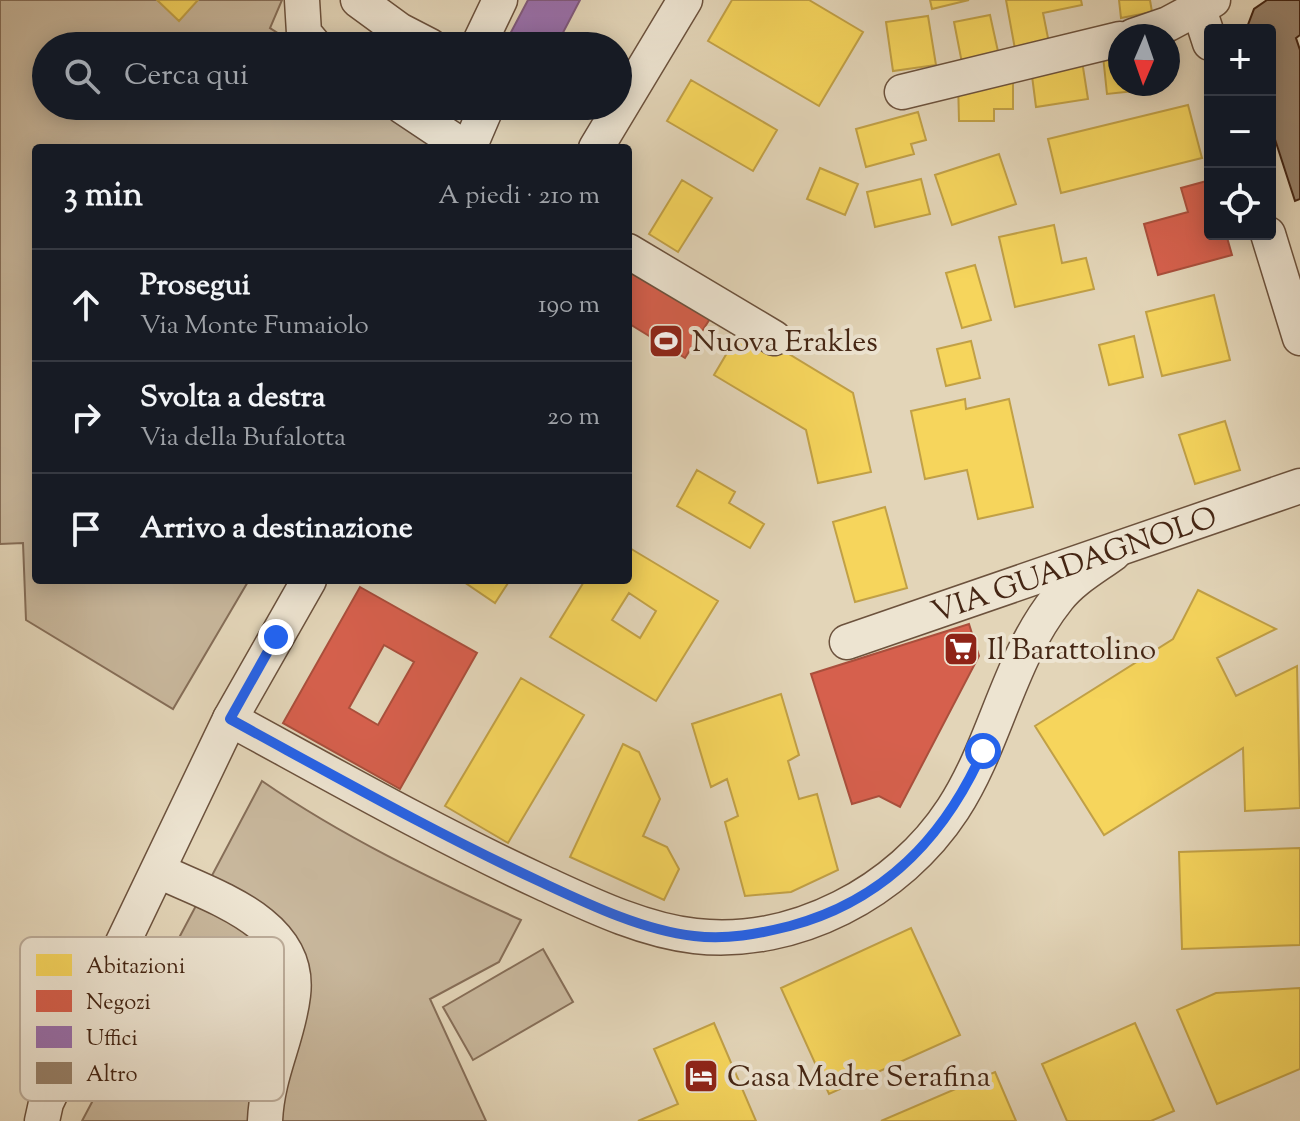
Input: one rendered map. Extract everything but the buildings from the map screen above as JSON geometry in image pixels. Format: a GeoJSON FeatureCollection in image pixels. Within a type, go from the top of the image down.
{"type":"FeatureCollection","features":[{"type":"Feature","properties":{"kind":"street"},"geometry":{"type":"LineString","coordinates":[[302,0],[304,32]]}},
{"type":"Feature","properties":{"kind":"street"},"geometry":{"type":"LineString","coordinates":[[358,0],[394,32]]}},
{"type":"Feature","properties":{"kind":"street"},"geometry":{"type":"LineString","coordinates":[[485,32],[500,0]]}},
{"type":"Feature","properties":{"kind":"street"},"geometry":{"type":"LineString","coordinates":[[632,88],[685,0]]}},
{"type":"Feature","properties":{"kind":"street"},"geometry":{"type":"LineString","coordinates":[[1158,24],[1203,3],[1207,24]]}},
{"type":"Feature","properties":{"kind":"street"},"geometry":{"type":"LineString","coordinates":[[902,92],[1108,42]]}},
{"type":"Feature","properties":{"kind":"street"},"geometry":{"type":"LineString","coordinates":[[424,120],[461,144]]}},
{"type":"Feature","properties":{"kind":"street"},"geometry":{"type":"LineString","coordinates":[[469,144],[480,120]]}},
{"type":"Feature","properties":{"kind":"street"},"geometry":{"type":"LineString","coordinates":[[598,144],[613,120]]}},
{"type":"Feature","properties":{"kind":"street"},"geometry":{"type":"LineString","coordinates":[[1270,240],[1300,338]]}},
{"type":"Feature","properties":{"kind":"street"},"geometry":{"type":"LineString","coordinates":[[632,253],[774,338]]}},
{"type":"Feature","properties":{"kind":"street","name":"VIA GUADAGNOLO"},"geometry":{"type":"LineString","coordinates":[[847,642],[1114,553],[1300,486]]}},
{"type":"Feature","properties":{"kind":"street"},"geometry":{"type":"LineString","coordinates":[[230,719],[416,821],[578,899],[672,932],[715,938],[747,936],[812,920],[853,903],[885,883],[918,854],[969,783],[1024,654],[1048,613],[1071,584],[1114,553]]}},
{"type":"Feature","properties":{"kind":"street"},"geometry":{"type":"LineString","coordinates":[[127,937],[230,719],[307,584]]}},
{"type":"Feature","properties":{"kind":"street"},"geometry":{"type":"LineString","coordinates":[[159,871],[256,918],[275,937]]}},
{"type":"Feature","properties":{"kind":"street"},"geometry":{"type":"LineString","coordinates":[[284,951],[293,968],[293,996],[284,1027]]}},
{"type":"Feature","properties":{"kind":"street"},"geometry":{"type":"LineString","coordinates":[[265,1121],[266,1101]]}},
{"type":"Feature","properties":{"kind":"shaded area"},"geometry":{"type":"Polygon","coordinates":[[[0,0],[282,0],[270,28],[276,32],[32,32],[32,120],[410,120],[447,144],[32,144],[32,584],[247,584],[173,709],[26,620],[23,543],[0,544],[0,0]]]}},
{"type":"Feature","properties":{"kind":"shaded area"},"geometry":{"type":"Polygon","coordinates":[[[262,781],[324,821],[388,856],[521,920],[499,962],[430,999],[486,1121],[82,1121],[93,1101],[284,1101],[284,937],[179,937],[262,781]]]}},
{"type":"Feature","properties":{"kind":"shaded area"},"geometry":{"type":"Polygon","coordinates":[[[543,949],[573,1002],[473,1060],[443,1007],[543,949]]]}},
{"type":"Feature","properties":{"kind":"place","name":"Nuova Erakles"},"geometry":{"type":"Point","coordinates":[666,341]}},
{"type":"Feature","properties":{"kind":"place","name":"Il Barattolino"},"geometry":{"type":"Point","coordinates":[961,649]}},
{"type":"Feature","properties":{"kind":"place","name":"Casa Madre Serafina"},"geometry":{"type":"Point","coordinates":[701,1076]}},
{"type":"Feature","properties":{"kind":"route"},"geometry":{"type":"LineString","coordinates":[[276,637],[230,719],[416,821],[505,865],[612,912],[692,936],[747,936],[774,930],[812,920],[864,897],[906,865],[938,830],[969,783],[983,751]]}}]}
